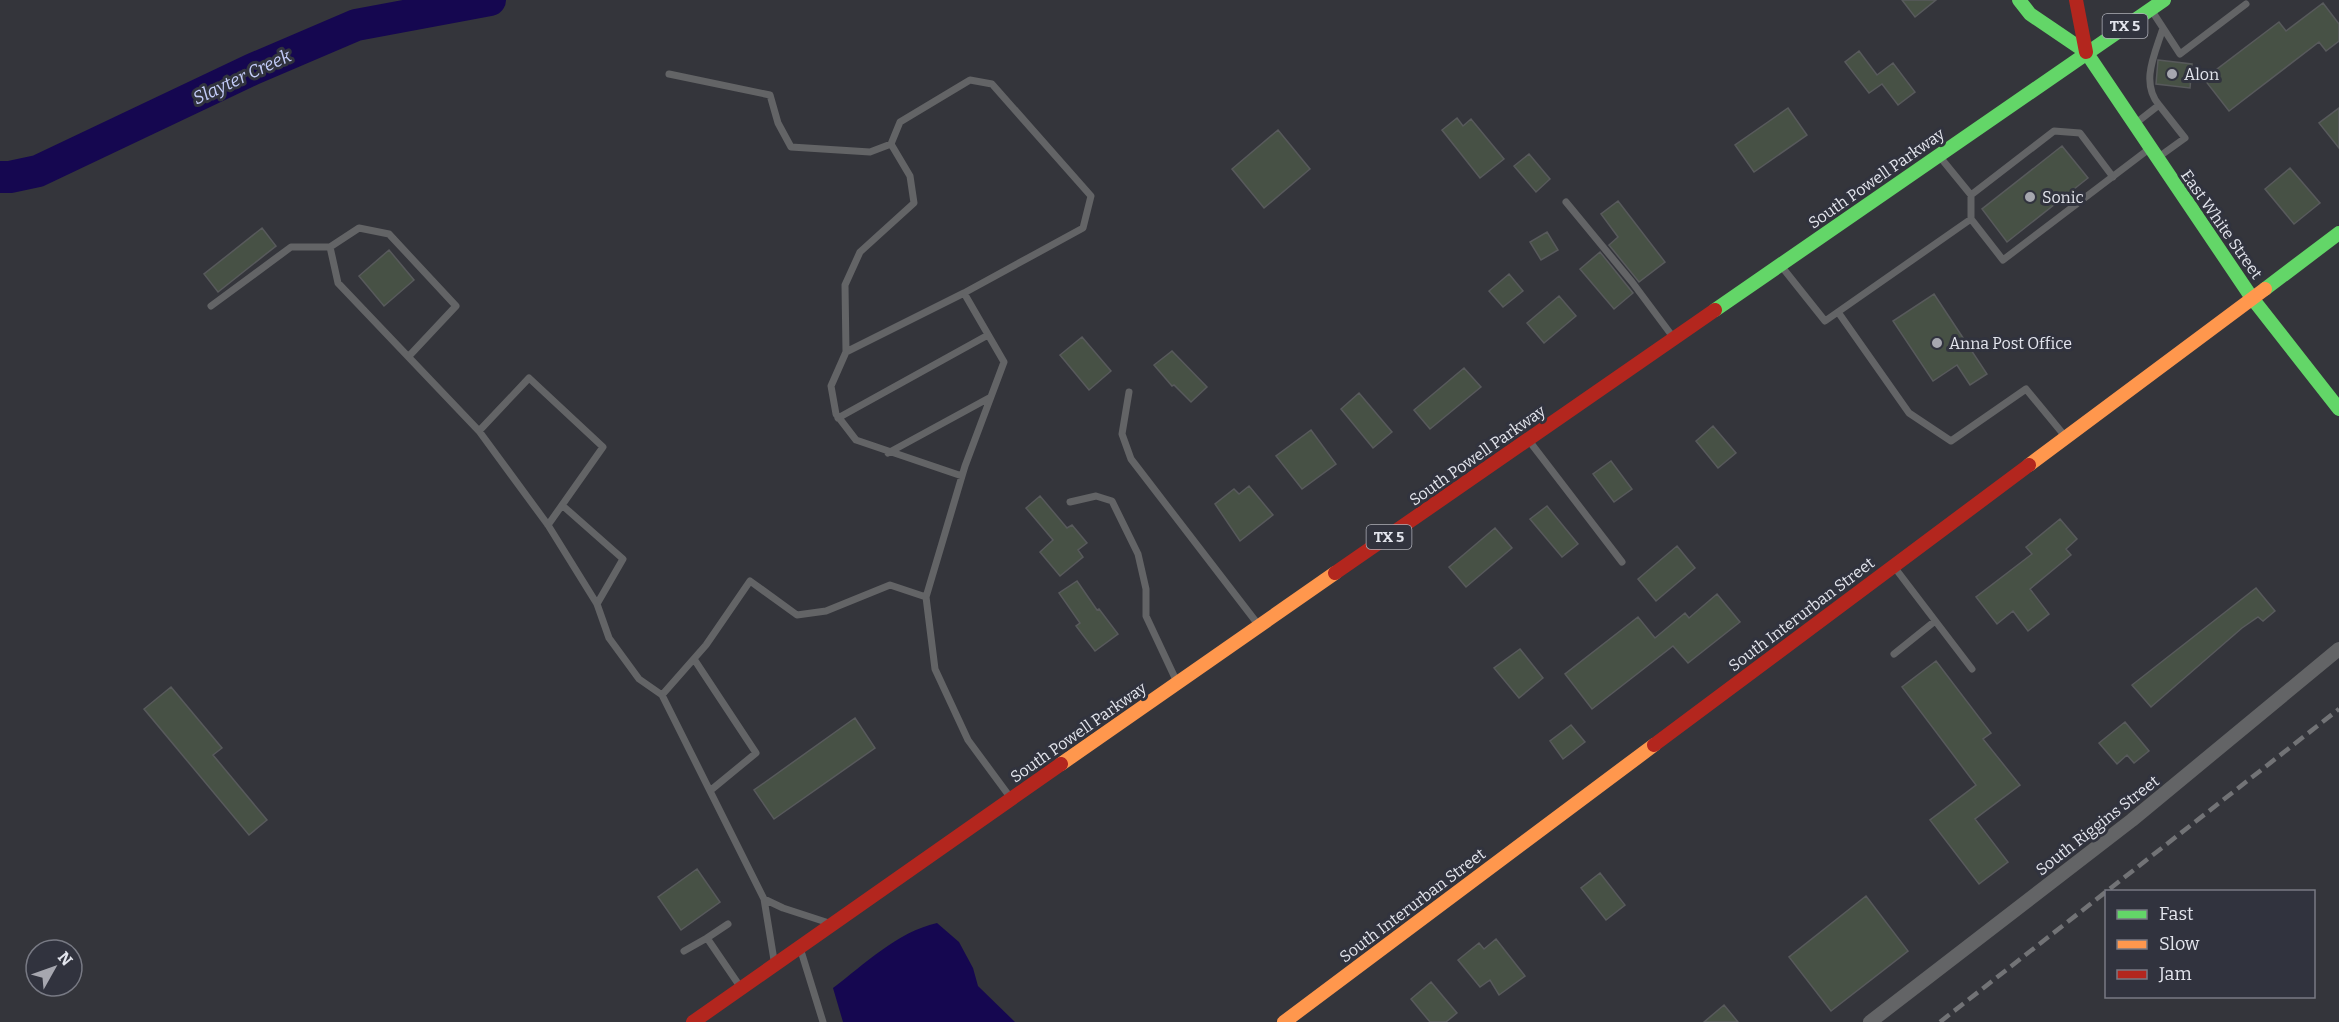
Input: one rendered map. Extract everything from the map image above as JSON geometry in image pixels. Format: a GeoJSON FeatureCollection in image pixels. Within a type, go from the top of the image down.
{"type":"FeatureCollection","features":[{"type":"Feature","properties":{"kind":"main road"},"geometry":{"type":"LineString","coordinates":[[2019,0],[2030,14],[2085,52]]}},
{"type":"Feature","properties":{"kind":"main road"},"geometry":{"type":"LineString","coordinates":[[2076,0],[2085,52]]}},
{"type":"Feature","properties":{"kind":"main road","name":"South Powell Parkway"},"geometry":{"type":"LineString","coordinates":[[693,1022],[1258,626],[2085,52],[2164,0]]}},
{"type":"Feature","properties":{"kind":"main road","name":"East White Street"},"geometry":{"type":"LineString","coordinates":[[2085,52],[2252,298],[2339,409]]}},
{"type":"Feature","properties":{"kind":"main road","name":"South Interurban Street"},"geometry":{"type":"LineString","coordinates":[[1284,1022],[2339,233]]}},
{"type":"Feature","properties":{"kind":"street","name":"South Riggins Street"},"geometry":{"type":"LineString","coordinates":[[1870,1022],[2132,820],[2339,649]]}},
{"type":"Feature","properties":{"kind":"lane"},"geometry":{"type":"LineString","coordinates":[[2150,9],[2180,54],[2246,4]]}},
{"type":"Feature","properties":{"kind":"lane"},"geometry":{"type":"LineString","coordinates":[[1938,155],[1971,195],[1971,219],[2003,260],[2113,177],[2185,138],[2151,96],[2148,79],[2163,28]]}},
{"type":"Feature","properties":{"kind":"lane"},"geometry":{"type":"LineString","coordinates":[[669,74],[770,95],[778,123],[791,147],[870,152],[891,144],[900,122],[970,80],[992,84],[1091,196],[1083,228],[964,293],[846,352]]}},
{"type":"Feature","properties":{"kind":"lane"},"geometry":{"type":"LineString","coordinates":[[2134,124],[2159,105]]}},
{"type":"Feature","properties":{"kind":"lane"},"geometry":{"type":"LineString","coordinates":[[1971,195],[2054,131],[2080,133],[2113,177]]}},
{"type":"Feature","properties":{"kind":"lane"},"geometry":{"type":"LineString","coordinates":[[891,144],[910,176],[914,203],[860,252],[845,285],[846,352],[831,386],[838,418],[856,440],[888,453],[962,476]]}},
{"type":"Feature","properties":{"kind":"lane"},"geometry":{"type":"LineString","coordinates":[[1566,202],[1632,282],[1674,339]]}},
{"type":"Feature","properties":{"kind":"lane"},"geometry":{"type":"LineString","coordinates":[[1781,264],[1825,321],[1971,219]]}},
{"type":"Feature","properties":{"kind":"lane"},"geometry":{"type":"LineString","coordinates":[[212,306],[291,247],[330,247],[359,228],[389,234],[456,306],[410,356]]}},
{"type":"Feature","properties":{"kind":"lane"},"geometry":{"type":"LineString","coordinates":[[330,247],[338,283],[479,431],[548,525],[597,604],[609,638],[639,679],[662,695],[764,898],[775,963]]}},
{"type":"Feature","properties":{"kind":"lane"},"geometry":{"type":"LineString","coordinates":[[964,293],[1004,362],[962,476],[926,597],[936,669],[968,740],[1012,799]]}},
{"type":"Feature","properties":{"kind":"lane"},"geometry":{"type":"LineString","coordinates":[[1838,312],[1908,413],[1952,441],[2026,389],[2065,437]]}},
{"type":"Feature","properties":{"kind":"lane"},"geometry":{"type":"LineString","coordinates":[[838,418],[988,335]]}},
{"type":"Feature","properties":{"kind":"lane"},"geometry":{"type":"LineString","coordinates":[[479,431],[529,378],[603,447],[548,525]]}},
{"type":"Feature","properties":{"kind":"lane"},"geometry":{"type":"LineString","coordinates":[[1129,392],[1122,434],[1131,459],[1258,626]]}},
{"type":"Feature","properties":{"kind":"lane"},"geometry":{"type":"LineString","coordinates":[[888,453],[989,398]]}},
{"type":"Feature","properties":{"kind":"lane"},"geometry":{"type":"LineString","coordinates":[[1529,440],[1622,562]]}},
{"type":"Feature","properties":{"kind":"lane"},"geometry":{"type":"LineString","coordinates":[[1070,502],[1096,496],[1112,501],[1138,554],[1146,589],[1146,616],[1177,683]]}},
{"type":"Feature","properties":{"kind":"lane"},"geometry":{"type":"LineString","coordinates":[[563,506],[623,559],[597,604]]}},
{"type":"Feature","properties":{"kind":"lane"},"geometry":{"type":"LineString","coordinates":[[1893,566],[1972,669]]}},
{"type":"Feature","properties":{"kind":"lane"},"geometry":{"type":"LineString","coordinates":[[662,695],[694,659],[750,581],[797,615],[826,611],[890,585],[926,597]]}},
{"type":"Feature","properties":{"kind":"lane"},"geometry":{"type":"LineString","coordinates":[[1894,654],[1935,621]]}},
{"type":"Feature","properties":{"kind":"lane"},"geometry":{"type":"LineString","coordinates":[[694,659],[756,753],[711,790]]}},
{"type":"Feature","properties":{"kind":"lane"},"geometry":{"type":"LineString","coordinates":[[764,898],[783,908],[834,924]]}},
{"type":"Feature","properties":{"kind":"lane"},"geometry":{"type":"LineString","coordinates":[[684,951],[728,924]]}},
{"type":"Feature","properties":{"kind":"lane"},"geometry":{"type":"LineString","coordinates":[[707,938],[742,989]]}},
{"type":"Feature","properties":{"kind":"lane"},"geometry":{"type":"LineString","coordinates":[[800,948],[823,1022]]}},
{"type":"Feature","properties":{"kind":"shaded area"},"geometry":{"type":"Polygon","coordinates":[[[937,923],[959,942],[973,968],[978,986],[1015,1022],[843,1022],[833,988],[895,941],[922,927],[937,923]]]}},
{"type":"Feature","properties":{"kind":"building"},"geometry":{"type":"Polygon","coordinates":[[[1902,0],[1936,0],[1915,17],[1902,0]]]}},
{"type":"Feature","properties":{"kind":"building"},"geometry":{"type":"Polygon","coordinates":[[[2323,3],[2339,24],[2339,41],[2326,51],[2319,42],[2229,111],[2204,79],[2279,22],[2286,31],[2323,3]]]}},
{"type":"Feature","properties":{"kind":"building"},"geometry":{"type":"Polygon","coordinates":[[[1859,51],[1877,75],[1893,63],[1915,92],[1898,105],[1882,84],[1869,93],[1845,62],[1859,51]]]}},
{"type":"Feature","properties":{"kind":"building","name":"Alon"},"geometry":{"type":"Polygon","coordinates":[[[2158,60],[2192,64],[2190,88],[2156,84],[2158,60]]]}},
{"type":"Feature","properties":{"kind":"building"},"geometry":{"type":"Polygon","coordinates":[[[1788,108],[1807,135],[1754,172],[1735,145],[1788,108]]]}},
{"type":"Feature","properties":{"kind":"building"},"geometry":{"type":"Polygon","coordinates":[[[2339,108],[2339,148],[2319,123],[2339,108]]]}},
{"type":"Feature","properties":{"kind":"building"},"geometry":{"type":"Polygon","coordinates":[[[1457,118],[1463,126],[1471,119],[1504,159],[1480,178],[1442,130],[1457,118]]]}},
{"type":"Feature","properties":{"kind":"building"},"geometry":{"type":"Polygon","coordinates":[[[1278,130],[1310,169],[1264,208],[1232,169],[1278,130]]]}},
{"type":"Feature","properties":{"kind":"building","name":"Sonic"},"geometry":{"type":"Polygon","coordinates":[[[2062,146],[2088,178],[2007,242],[1982,209],[2062,146]]]}},
{"type":"Feature","properties":{"kind":"building"},"geometry":{"type":"Polygon","coordinates":[[[1529,154],[1550,179],[1536,192],[1514,166],[1529,154]]]}},
{"type":"Feature","properties":{"kind":"building"},"geometry":{"type":"Polygon","coordinates":[[[2290,168],[2320,203],[2294,224],[2265,189],[2290,168]]]}},
{"type":"Feature","properties":{"kind":"building"},"geometry":{"type":"Polygon","coordinates":[[[1618,201],[1665,262],[1639,282],[1609,245],[1618,237],[1601,214],[1618,201]]]}},
{"type":"Feature","properties":{"kind":"building"},"geometry":{"type":"Polygon","coordinates":[[[262,228],[276,246],[218,292],[204,274],[262,228]]]}},
{"type":"Feature","properties":{"kind":"building"},"geometry":{"type":"Polygon","coordinates":[[[1547,232],[1558,250],[1541,260],[1530,242],[1547,232]]]}},
{"type":"Feature","properties":{"kind":"building"},"geometry":{"type":"Polygon","coordinates":[[[389,250],[414,280],[384,306],[359,276],[389,250]]]}},
{"type":"Feature","properties":{"kind":"building"},"geometry":{"type":"Polygon","coordinates":[[[1600,252],[1633,293],[1614,309],[1580,269],[1600,252]]]}},
{"type":"Feature","properties":{"kind":"building"},"geometry":{"type":"Polygon","coordinates":[[[1509,274],[1523,291],[1503,307],[1489,291],[1509,274]]]}},
{"type":"Feature","properties":{"kind":"building","name":"Anna Post Office"},"geometry":{"type":"Polygon","coordinates":[[[1934,294],[1987,374],[1970,385],[1957,365],[1933,381],[1893,321],[1934,294]]]}},
{"type":"Feature","properties":{"kind":"building"},"geometry":{"type":"Polygon","coordinates":[[[1559,296],[1576,316],[1544,343],[1527,323],[1559,296]]]}},
{"type":"Feature","properties":{"kind":"building"},"geometry":{"type":"Polygon","coordinates":[[[1082,337],[1111,371],[1089,390],[1060,355],[1082,337]]]}},
{"type":"Feature","properties":{"kind":"building"},"geometry":{"type":"Polygon","coordinates":[[[1172,351],[1207,387],[1191,402],[1174,385],[1172,386],[1154,365],[1172,351]]]}},
{"type":"Feature","properties":{"kind":"building"},"geometry":{"type":"Polygon","coordinates":[[[1464,368],[1481,387],[1430,429],[1414,410],[1464,368]]]}},
{"type":"Feature","properties":{"kind":"building"},"geometry":{"type":"Polygon","coordinates":[[[1359,393],[1392,432],[1373,448],[1341,409],[1359,393]]]}},
{"type":"Feature","properties":{"kind":"building"},"geometry":{"type":"Polygon","coordinates":[[[1713,426],[1736,453],[1718,468],[1696,441],[1713,426]]]}},
{"type":"Feature","properties":{"kind":"building"},"geometry":{"type":"Polygon","coordinates":[[[1311,430],[1336,464],[1302,489],[1276,456],[1311,430]]]}},
{"type":"Feature","properties":{"kind":"building"},"geometry":{"type":"Polygon","coordinates":[[[1611,461],[1632,489],[1614,502],[1593,474],[1611,461]]]}},
{"type":"Feature","properties":{"kind":"building"},"geometry":{"type":"Polygon","coordinates":[[[1249,486],[1273,515],[1240,541],[1215,504],[1234,489],[1239,494],[1249,486]]]}},
{"type":"Feature","properties":{"kind":"building"},"geometry":{"type":"Polygon","coordinates":[[[1040,496],[1067,528],[1072,525],[1087,543],[1078,550],[1083,557],[1060,576],[1040,552],[1053,540],[1026,508],[1040,496]]]}},
{"type":"Feature","properties":{"kind":"building"},"geometry":{"type":"Polygon","coordinates":[[[1547,506],[1578,544],[1562,557],[1530,519],[1547,506]]]}},
{"type":"Feature","properties":{"kind":"building"},"geometry":{"type":"Polygon","coordinates":[[[2060,519],[2077,539],[2066,549],[2071,555],[2030,589],[2049,614],[2028,631],[2013,611],[1997,624],[1976,597],[2032,554],[2026,547],[2060,519]]]}},
{"type":"Feature","properties":{"kind":"building"},"geometry":{"type":"Polygon","coordinates":[[[1495,528],[1512,548],[1466,587],[1449,567],[1495,528]]]}},
{"type":"Feature","properties":{"kind":"building"},"geometry":{"type":"Polygon","coordinates":[[[1677,546],[1695,568],[1656,601],[1638,579],[1677,546]]]}},
{"type":"Feature","properties":{"kind":"building"},"geometry":{"type":"Polygon","coordinates":[[[1077,581],[1097,610],[1099,609],[1118,634],[1095,651],[1076,626],[1080,623],[1059,593],[1077,581]]]}},
{"type":"Feature","properties":{"kind":"building"},"geometry":{"type":"Polygon","coordinates":[[[2256,588],[2275,611],[2263,621],[2258,617],[2242,628],[2151,707],[2132,685],[2256,588]]]}},
{"type":"Feature","properties":{"kind":"building"},"geometry":{"type":"Polygon","coordinates":[[[1717,594],[1740,622],[1688,663],[1673,646],[1592,709],[1565,674],[1638,617],[1655,638],[1685,613],[1689,618],[1717,594]]]}},
{"type":"Feature","properties":{"kind":"building"},"geometry":{"type":"Polygon","coordinates":[[[1520,649],[1543,678],[1519,698],[1494,668],[1520,649]]]}},
{"type":"Feature","properties":{"kind":"building"},"geometry":{"type":"Polygon","coordinates":[[[1936,661],[1991,733],[1983,739],[2020,785],[1975,819],[2008,862],[1979,884],[1930,820],[1976,785],[1902,687],[1936,661]]]}},
{"type":"Feature","properties":{"kind":"building"},"geometry":{"type":"Polygon","coordinates":[[[171,687],[222,748],[213,755],[267,820],[249,835],[144,709],[171,687]]]}},
{"type":"Feature","properties":{"kind":"building"},"geometry":{"type":"Polygon","coordinates":[[[855,718],[875,748],[774,819],[754,790],[855,718]]]}},
{"type":"Feature","properties":{"kind":"building"},"geometry":{"type":"Polygon","coordinates":[[[2125,722],[2149,751],[2134,763],[2127,755],[2117,764],[2099,743],[2125,722]]]}},
{"type":"Feature","properties":{"kind":"building"},"geometry":{"type":"Polygon","coordinates":[[[1571,725],[1585,742],[1563,759],[1550,741],[1571,725]]]}},
{"type":"Feature","properties":{"kind":"building"},"geometry":{"type":"Polygon","coordinates":[[[697,869],[720,902],[681,930],[658,897],[697,869]]]}},
{"type":"Feature","properties":{"kind":"building"},"geometry":{"type":"Polygon","coordinates":[[[1600,873],[1625,905],[1606,920],[1581,888],[1600,873]]]}},
{"type":"Feature","properties":{"kind":"building"},"geometry":{"type":"Polygon","coordinates":[[[1866,896],[1908,951],[1831,1011],[1789,957],[1866,896]]]}},
{"type":"Feature","properties":{"kind":"building"},"geometry":{"type":"Polygon","coordinates":[[[1496,939],[1525,976],[1499,995],[1490,980],[1480,987],[1458,960],[1479,943],[1484,949],[1496,939]]]}},
{"type":"Feature","properties":{"kind":"building"},"geometry":{"type":"Polygon","coordinates":[[[1431,982],[1457,1013],[1446,1022],[1430,1022],[1411,999],[1431,982]]]}},
{"type":"Feature","properties":{"kind":"building"},"geometry":{"type":"Polygon","coordinates":[[[1724,1005],[1738,1022],[1704,1022],[1724,1005]]]}},
{"type":"Feature","properties":{"kind":"waterway","name":"Slayter Creek"},"geometry":{"type":"LineString","coordinates":[[0,177],[38,171],[253,69],[356,25],[490,0]]}},
{"type":"Feature","properties":{"kind":"railway"},"geometry":{"type":"LineString","coordinates":[[2108,890],[2339,709]]}},
{"type":"Feature","properties":{"kind":"railway"},"geometry":{"type":"LineString","coordinates":[[1940,1022],[2105,893]]}},
{"type":"Feature","properties":{"kind":"traffic: fast"},"geometry":{"type":"LineString","coordinates":[[2019,0],[2030,14],[2086,52],[2252,298],[2339,409]]}},
{"type":"Feature","properties":{"kind":"traffic: fast"},"geometry":{"type":"LineString","coordinates":[[1715,310],[2164,0]]}},
{"type":"Feature","properties":{"kind":"traffic: fast"},"geometry":{"type":"LineString","coordinates":[[2265,289],[2339,233]]}},
{"type":"Feature","properties":{"kind":"traffic: slow"},"geometry":{"type":"LineString","coordinates":[[2029,465],[2265,289]]}},
{"type":"Feature","properties":{"kind":"traffic: slow"},"geometry":{"type":"LineString","coordinates":[[1061,764],[1335,573]]}},
{"type":"Feature","properties":{"kind":"traffic: slow"},"geometry":{"type":"LineString","coordinates":[[1284,1022],[1654,745]]}},
{"type":"Feature","properties":{"kind":"traffic: jam"},"geometry":{"type":"LineString","coordinates":[[2076,0],[2086,52]]}},
{"type":"Feature","properties":{"kind":"traffic: jam"},"geometry":{"type":"LineString","coordinates":[[1335,573],[1715,310]]}},
{"type":"Feature","properties":{"kind":"traffic: jam"},"geometry":{"type":"LineString","coordinates":[[1654,745],[2029,465]]}},
{"type":"Feature","properties":{"kind":"traffic: jam"},"geometry":{"type":"LineString","coordinates":[[693,1022],[1061,764]]}},
{"type":"Feature","properties":{"kind":"place","name":"Alon"},"geometry":{"type":"Point","coordinates":[2172,74]}},
{"type":"Feature","properties":{"kind":"place","name":"Sonic"},"geometry":{"type":"Point","coordinates":[2030,197]}},
{"type":"Feature","properties":{"kind":"place","name":"Anna Post Office"},"geometry":{"type":"Point","coordinates":[1937,343]}}]}
